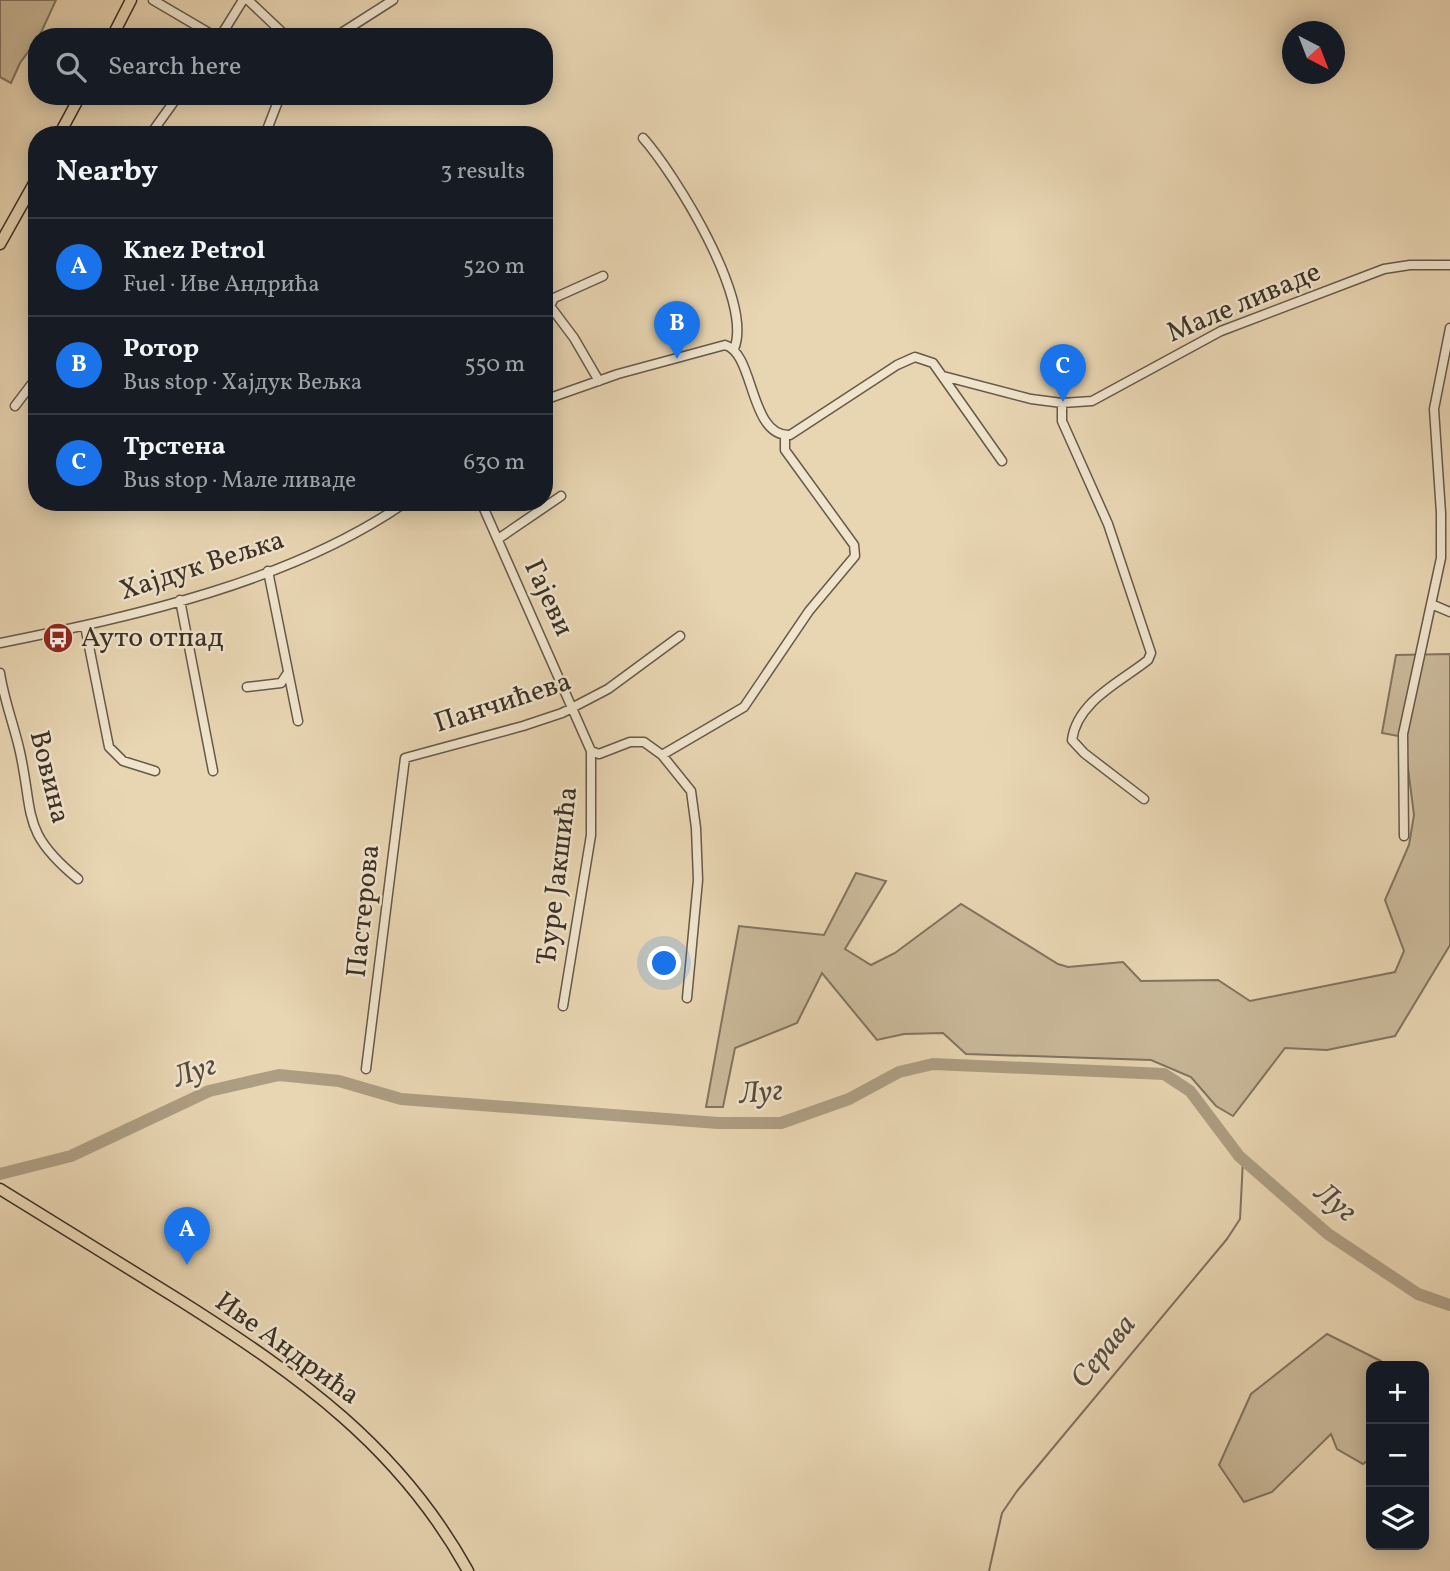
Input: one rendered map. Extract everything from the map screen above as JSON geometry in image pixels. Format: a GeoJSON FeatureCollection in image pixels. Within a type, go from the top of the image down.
{"type":"FeatureCollection","features":[{"type":"Feature","properties":{"kind":"main road"},"geometry":{"type":"LineString","coordinates":[[117,28],[131,0]]}},
{"type":"Feature","properties":{"kind":"main road"},"geometry":{"type":"LineString","coordinates":[[65,126],[75,105]]}},
{"type":"Feature","properties":{"kind":"main road"},"geometry":{"type":"LineString","coordinates":[[0,244],[28,194]]}},
{"type":"Feature","properties":{"kind":"main road","name":"Иве Андрића"},"geometry":{"type":"LineString","coordinates":[[5,1192],[256,1349],[337,1409],[380,1451],[416,1492],[468,1571]]}},
{"type":"Feature","properties":{"kind":"street"},"geometry":{"type":"LineString","coordinates":[[153,0],[202,28]]}},
{"type":"Feature","properties":{"kind":"street"},"geometry":{"type":"LineString","coordinates":[[225,28],[246,0],[277,28]]}},
{"type":"Feature","properties":{"kind":"street"},"geometry":{"type":"LineString","coordinates":[[349,28],[393,0]]}},
{"type":"Feature","properties":{"kind":"street"},"geometry":{"type":"LineString","coordinates":[[156,126],[172,105]]}},
{"type":"Feature","properties":{"kind":"street"},"geometry":{"type":"LineString","coordinates":[[268,126],[277,105]]}},
{"type":"Feature","properties":{"kind":"street"},"geometry":{"type":"LineString","coordinates":[[643,138],[662,159],[697,215],[733,304],[738,340],[734,349],[769,425],[777,433],[785,436],[804,428],[915,357],[933,363],[1002,461]]}},
{"type":"Feature","properties":{"kind":"street","name":"Мале ливаде"},"geometry":{"type":"LineString","coordinates":[[1062,403],[1100,398],[1221,331],[1384,270],[1410,265],[1450,265]]}},
{"type":"Feature","properties":{"kind":"street"},"geometry":{"type":"LineString","coordinates":[[553,300],[603,276]]}},
{"type":"Feature","properties":{"kind":"street"},"geometry":{"type":"LineString","coordinates":[[553,310],[574,338],[599,381]]}},
{"type":"Feature","properties":{"kind":"street"},"geometry":{"type":"LineString","coordinates":[[1404,836],[1403,734],[1441,558],[1441,513],[1434,409],[1450,328]]}},
{"type":"Feature","properties":{"kind":"street"},"geometry":{"type":"LineString","coordinates":[[553,397],[719,346],[734,349]]}},
{"type":"Feature","properties":{"kind":"street"},"geometry":{"type":"LineString","coordinates":[[943,375],[1004,394],[1062,403],[1062,421],[1108,524],[1151,653],[1143,664],[1099,696],[1074,731],[1072,740],[1084,753],[1144,799]]}},
{"type":"Feature","properties":{"kind":"street"},"geometry":{"type":"LineString","coordinates":[[15,407],[28,389]]}},
{"type":"Feature","properties":{"kind":"street"},"geometry":{"type":"LineString","coordinates":[[662,755],[744,707],[809,611],[855,556],[854,545],[785,450],[785,436]]}},
{"type":"Feature","properties":{"kind":"street"},"geometry":{"type":"LineString","coordinates":[[553,501],[561,496]]}},
{"type":"Feature","properties":{"kind":"street","name":"Хајдук Вељка"},"geometry":{"type":"LineString","coordinates":[[0,643],[85,626],[180,600],[268,571],[338,542],[391,511]]}},
{"type":"Feature","properties":{"kind":"street","name":"Гајеви"},"geometry":{"type":"LineString","coordinates":[[485,511],[592,751]]}},
{"type":"Feature","properties":{"kind":"street"},"geometry":{"type":"LineString","coordinates":[[498,539],[539,511]]}},
{"type":"Feature","properties":{"kind":"street"},"geometry":{"type":"LineString","coordinates":[[268,571],[298,721]]}},
{"type":"Feature","properties":{"kind":"street"},"geometry":{"type":"LineString","coordinates":[[180,600],[213,771]]}},
{"type":"Feature","properties":{"kind":"street"},"geometry":{"type":"LineString","coordinates":[[1431,604],[1450,612]]}},
{"type":"Feature","properties":{"kind":"street"},"geometry":{"type":"LineString","coordinates":[[85,626],[109,747],[122,761],[155,771]]}},
{"type":"Feature","properties":{"kind":"street","name":"Панчићева"},"geometry":{"type":"LineString","coordinates":[[405,758],[523,726],[573,706],[608,689],[680,636]]}},
{"type":"Feature","properties":{"kind":"street","name":"Вовина"},"geometry":{"type":"LineString","coordinates":[[0,673],[21,754],[33,827],[52,854],[78,879]]}},
{"type":"Feature","properties":{"kind":"street"},"geometry":{"type":"LineString","coordinates":[[247,687],[281,683],[287,674]]}},
{"type":"Feature","properties":{"kind":"street"},"geometry":{"type":"LineString","coordinates":[[592,751],[604,753],[637,740],[650,744],[690,787],[696,828],[696,920],[687,998]]}},
{"type":"Feature","properties":{"kind":"street","name":"Ђуре Јакшића"},"geometry":{"type":"LineString","coordinates":[[563,1006],[591,835],[592,751]]}},
{"type":"Feature","properties":{"kind":"street","name":"Пастерова"},"geometry":{"type":"LineString","coordinates":[[366,1069],[375,1021],[405,758]]}},
{"type":"Feature","properties":{"kind":"shaded area"},"geometry":{"type":"Polygon","coordinates":[[[0,0],[56,0],[43,28],[28,28],[28,52],[11,83],[0,77],[0,0]]]}},
{"type":"Feature","properties":{"kind":"shaded area"},"geometry":{"type":"Polygon","coordinates":[[[1450,654],[1450,945],[1395,1036],[1327,1050],[1285,1048],[1233,1116],[1216,1106],[1191,1077],[1151,1060],[966,1054],[943,1033],[904,1034],[877,1040],[822,973],[797,1023],[735,1048],[723,1107],[706,1107],[739,926],[824,935],[856,873],[886,881],[845,949],[871,965],[895,953],[961,904],[1058,964],[1068,967],[1123,962],[1141,981],[1218,980],[1250,1001],[1395,972],[1404,951],[1385,900],[1409,845],[1414,815],[1404,737],[1382,733],[1396,655],[1450,654]]]}},
{"type":"Feature","properties":{"kind":"shaded area"},"geometry":{"type":"Polygon","coordinates":[[[1327,1334],[1381,1361],[1366,1361],[1366,1462],[1363,1464],[1337,1449],[1331,1434],[1272,1492],[1244,1502],[1219,1465],[1251,1394],[1327,1334]]]}},
{"type":"Feature","properties":{"kind":"waterway","name":"Луг"},"geometry":{"type":"LineString","coordinates":[[0,1174],[71,1156],[209,1091],[279,1075],[339,1081],[401,1099],[718,1123],[781,1123],[849,1099],[899,1072],[933,1064],[1164,1074],[1190,1091],[1239,1156],[1328,1234],[1418,1294],[1450,1305]]}},
{"type":"Feature","properties":{"kind":"waterway","name":"Серава"},"geometry":{"type":"LineString","coordinates":[[989,1571],[1002,1513],[1017,1491],[1227,1239],[1240,1219],[1243,1160]]}},
{"type":"Feature","properties":{"kind":"place","name":"Ротор"},"geometry":{"type":"Point","coordinates":[677,359]}},
{"type":"Feature","properties":{"kind":"place","name":"Трстена"},"geometry":{"type":"Point","coordinates":[1063,402]}},
{"type":"Feature","properties":{"kind":"place","name":"Ауто отпад"},"geometry":{"type":"Point","coordinates":[58,638]}},
{"type":"Feature","properties":{"kind":"place","name":"Knez Petrol"},"geometry":{"type":"Point","coordinates":[187,1265]}}]}
